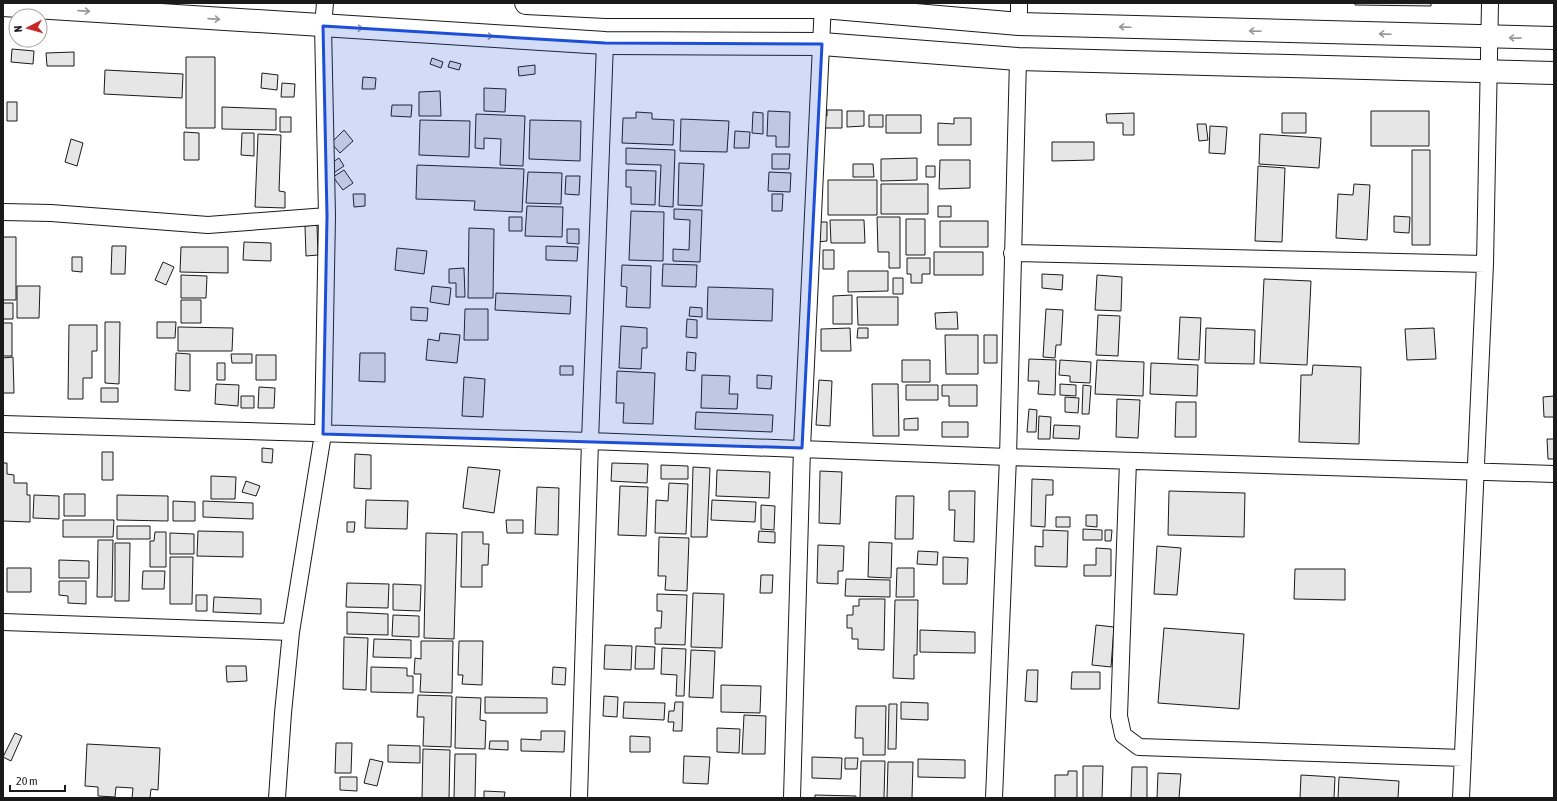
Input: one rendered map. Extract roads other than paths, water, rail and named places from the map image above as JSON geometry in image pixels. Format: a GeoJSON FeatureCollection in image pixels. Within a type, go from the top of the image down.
{"type":"FeatureCollection","features":[{"type":"Feature","properties":{"kind":"highway"},"geometry":{"type":"LineString","coordinates":[[526,3],[606,7],[823,5],[1019,13],[1490,37],[1554,38]]}},
{"type":"Feature","properties":{"kind":"highway"},"geometry":{"type":"LineString","coordinates":[[3,5],[605,43],[822,44],[1018,59],[1489,70],[1554,73]]}},
{"type":"Feature","properties":{"kind":"street"},"geometry":{"type":"LineString","coordinates":[[277,798],[291,632],[323,434],[327,216],[323,26],[325,3]]}},
{"type":"Feature","properties":{"kind":"street"},"geometry":{"type":"LineString","coordinates":[[1461,798],[1485,264],[1490,3]]}},
{"type":"Feature","properties":{"kind":"street"},"geometry":{"type":"LineString","coordinates":[[792,798],[802,448],[823,5]]}},
{"type":"Feature","properties":{"kind":"street"},"geometry":{"type":"LineString","coordinates":[[579,798],[590,440],[605,43]]}},
{"type":"Feature","properties":{"kind":"street"},"geometry":{"type":"LineString","coordinates":[[994,798],[1008,457],[1018,59]]}},
{"type":"Feature","properties":{"kind":"street"},"geometry":{"type":"LineString","coordinates":[[3,212],[51,213],[208,225],[327,216]]}},
{"type":"Feature","properties":{"kind":"street"},"geometry":{"type":"LineString","coordinates":[[1012,253],[1485,264]]}},
{"type":"Feature","properties":{"kind":"street"},"geometry":{"type":"LineString","coordinates":[[3,424],[323,434],[590,440],[1008,457],[1554,474]]}},
{"type":"Feature","properties":{"kind":"street"},"geometry":{"type":"LineString","coordinates":[[1128,461],[1119,716],[1123,735],[1139,746],[1463,758]]}},
{"type":"Feature","properties":{"kind":"street"},"geometry":{"type":"LineString","coordinates":[[3,622],[291,632]]}}]}
